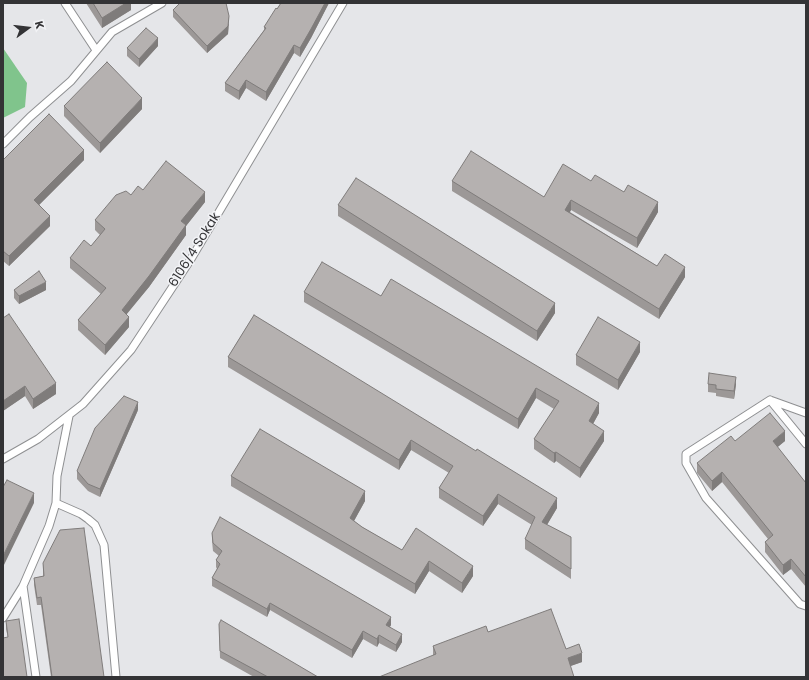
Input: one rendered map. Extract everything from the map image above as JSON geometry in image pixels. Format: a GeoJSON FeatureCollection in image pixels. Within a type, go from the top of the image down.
{"type":"FeatureCollection","features":[{"type":"Feature","properties":{"kind":"street"},"geometry":{"type":"LineString","coordinates":[[65,3],[96,50]]}},
{"type":"Feature","properties":{"kind":"street"},"geometry":{"type":"LineString","coordinates":[[144,3],[148,10]]}},
{"type":"Feature","properties":{"kind":"street"},"geometry":{"type":"LineString","coordinates":[[3,144],[30,117],[71,81],[112,32],[162,3]]}},
{"type":"Feature","properties":{"kind":"street","name":"6106/4 Sokak"},"geometry":{"type":"LineString","coordinates":[[3,459],[38,439],[84,404],[131,350],[191,259],[343,3]]}},
{"type":"Feature","properties":{"kind":"street"},"geometry":{"type":"LineString","coordinates":[[770,400],[806,413]]}},
{"type":"Feature","properties":{"kind":"street"},"geometry":{"type":"LineString","coordinates":[[770,400],[806,444]]}},
{"type":"Feature","properties":{"kind":"street"},"geometry":{"type":"LineString","coordinates":[[770,400],[686,454],[686,463],[706,498],[800,604],[806,606]]}},
{"type":"Feature","properties":{"kind":"street"},"geometry":{"type":"LineString","coordinates":[[3,618],[23,586],[49,526],[56,503],[57,476],[69,416]]}},
{"type":"Feature","properties":{"kind":"street"},"geometry":{"type":"LineString","coordinates":[[56,503],[81,514],[95,525],[104,545],[116,677]]}},
{"type":"Feature","properties":{"kind":"street"},"geometry":{"type":"LineString","coordinates":[[23,586],[36,677]]}},
{"type":"Feature","properties":{"kind":"green space"},"geometry":{"type":"Polygon","coordinates":[[[3,48],[27,83],[25,107],[3,118],[3,48]]]}},
{"type":"Feature","properties":{"kind":"building"},"geometry":{"type":"Polygon","coordinates":[[[93,3],[126,3],[102,18],[93,3]]]}},
{"type":"Feature","properties":{"kind":"building"},"geometry":{"type":"Polygon","coordinates":[[[180,3],[226,3],[229,16],[228,26],[207,46],[173,10],[180,3]]]}},
{"type":"Feature","properties":{"kind":"building"},"geometry":{"type":"Polygon","coordinates":[[[281,3],[325,3],[300,48],[294,45],[266,92],[246,80],[239,91],[225,83],[266,28],[264,27],[281,3]]]}},
{"type":"Feature","properties":{"kind":"building"},"geometry":{"type":"Polygon","coordinates":[[[146,28],[158,38],[139,59],[127,48],[146,28]]]}},
{"type":"Feature","properties":{"kind":"building"},"geometry":{"type":"Polygon","coordinates":[[[107,62],[142,98],[100,143],[64,106],[107,62]]]}},
{"type":"Feature","properties":{"kind":"building"},"geometry":{"type":"Polygon","coordinates":[[[49,114],[84,150],[34,200],[50,216],[9,256],[3,251],[3,160],[49,114]]]}},
{"type":"Feature","properties":{"kind":"building"},"geometry":{"type":"Polygon","coordinates":[[[471,151],[544,197],[563,164],[591,181],[595,175],[624,192],[628,185],[658,202],[637,238],[571,200],[565,210],[657,266],[665,254],[685,267],[659,309],[452,181],[471,151]]]}},
{"type":"Feature","properties":{"kind":"building"},"geometry":{"type":"Polygon","coordinates":[[[166,161],[205,192],[181,221],[186,225],[122,310],[129,317],[105,345],[78,320],[106,288],[70,258],[84,240],[91,246],[105,229],[95,220],[116,195],[126,191],[131,195],[138,186],[143,190],[166,161]]]}},
{"type":"Feature","properties":{"kind":"building"},"geometry":{"type":"Polygon","coordinates":[[[356,178],[555,303],[537,331],[338,205],[356,178]]]}},
{"type":"Feature","properties":{"kind":"building"},"geometry":{"type":"Polygon","coordinates":[[[322,262],[381,296],[391,279],[599,403],[589,421],[604,431],[580,468],[534,439],[559,401],[536,388],[518,419],[304,292],[322,262]]]}},
{"type":"Feature","properties":{"kind":"building"},"geometry":{"type":"Polygon","coordinates":[[[39,271],[46,282],[19,296],[14,290],[39,271]]]}},
{"type":"Feature","properties":{"kind":"building"},"geometry":{"type":"Polygon","coordinates":[[[9,314],[56,383],[33,399],[25,386],[3,401],[3,318],[9,314]]]}},
{"type":"Feature","properties":{"kind":"building"},"geometry":{"type":"Polygon","coordinates":[[[254,315],[476,451],[477,449],[557,498],[542,522],[571,537],[571,569],[525,539],[535,517],[498,494],[483,516],[439,488],[453,466],[411,440],[399,460],[228,357],[254,315]]]}},
{"type":"Feature","properties":{"kind":"building"},"geometry":{"type":"Polygon","coordinates":[[[598,317],[640,342],[618,380],[576,355],[598,317]]]}},
{"type":"Feature","properties":{"kind":"building"},"geometry":{"type":"Polygon","coordinates":[[[709,373],[736,377],[734,391],[716,389],[716,385],[708,384],[709,373]]]}},
{"type":"Feature","properties":{"kind":"building"},"geometry":{"type":"Polygon","coordinates":[[[124,396],[138,402],[100,489],[88,484],[77,471],[95,428],[124,396]]]}},
{"type":"Feature","properties":{"kind":"building"},"geometry":{"type":"Polygon","coordinates":[[[770,413],[785,431],[773,441],[806,483],[806,577],[791,559],[783,565],[765,542],[773,535],[722,472],[712,481],[697,463],[731,436],[735,441],[770,413]]]}},
{"type":"Feature","properties":{"kind":"building"},"geometry":{"type":"Polygon","coordinates":[[[260,429],[365,491],[350,518],[362,527],[402,550],[416,528],[473,566],[462,583],[429,561],[415,584],[231,476],[260,429]]]}},
{"type":"Feature","properties":{"kind":"building"},"geometry":{"type":"Polygon","coordinates":[[[7,480],[34,493],[3,556],[3,487],[7,480]]]}},
{"type":"Feature","properties":{"kind":"building"},"geometry":{"type":"Polygon","coordinates":[[[220,517],[391,617],[386,625],[402,634],[396,645],[379,635],[377,639],[363,631],[352,650],[270,603],[267,609],[212,578],[220,564],[216,560],[222,551],[213,543],[212,533],[220,517]]]}},
{"type":"Feature","properties":{"kind":"building"},"geometry":{"type":"Polygon","coordinates":[[[84,528],[104,677],[52,677],[41,597],[37,598],[34,578],[44,576],[43,563],[60,530],[84,528]]]}},
{"type":"Feature","properties":{"kind":"building"},"geometry":{"type":"Polygon","coordinates":[[[551,609],[566,649],[579,644],[582,653],[568,658],[574,677],[379,677],[436,654],[433,646],[486,626],[488,632],[551,609]]]}},
{"type":"Feature","properties":{"kind":"building"},"geometry":{"type":"Polygon","coordinates":[[[19,619],[27,677],[3,677],[3,638],[8,637],[6,621],[19,619]]]}},
{"type":"Feature","properties":{"kind":"building"},"geometry":{"type":"Polygon","coordinates":[[[221,620],[318,677],[268,677],[220,651],[219,624],[221,620]]]}}]}
